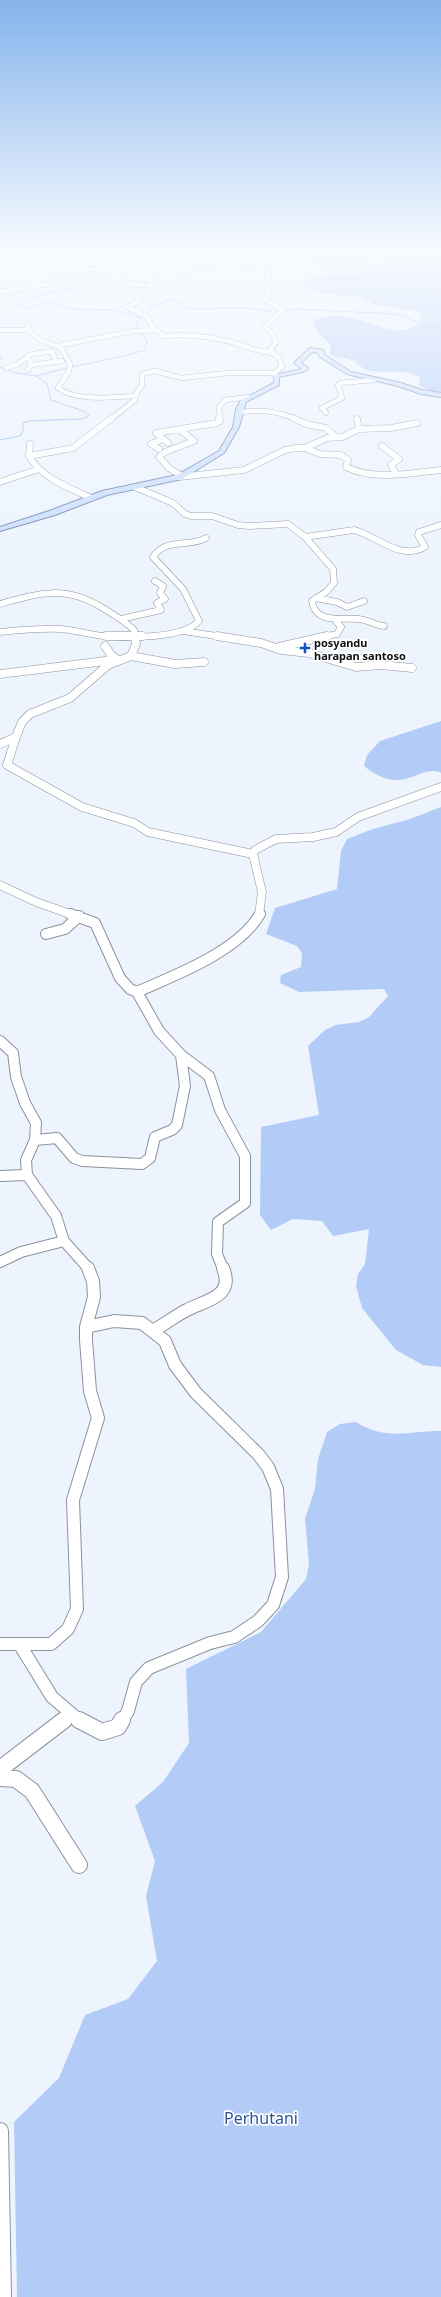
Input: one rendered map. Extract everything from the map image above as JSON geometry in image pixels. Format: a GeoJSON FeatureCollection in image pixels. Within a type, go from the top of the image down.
{"type":"FeatureCollection","features":[{"type":"Feature","properties":{"kind":"main road"},"geometry":{"type":"LineString","coordinates":[[0,529],[52,514],[105,492],[181,477],[222,452],[236,427],[238,413],[243,401],[248,397],[277,384],[275,374],[304,370],[305,368],[297,363],[304,355]]}},
{"type":"Feature","properties":{"kind":"main road"},"geometry":{"type":"LineString","coordinates":[[322,355],[342,370],[374,380],[399,384],[421,392],[441,395]]}},
{"type":"Feature","properties":{"kind":"street"},"geometry":{"type":"LineString","coordinates":[[6,368],[18,364],[27,357],[32,355]]}},
{"type":"Feature","properties":{"kind":"street"},"geometry":{"type":"LineString","coordinates":[[40,355],[44,363]]}},
{"type":"Feature","properties":{"kind":"street"},"geometry":{"type":"LineString","coordinates":[[54,355],[56,362]]}},
{"type":"Feature","properties":{"kind":"street"},"geometry":{"type":"LineString","coordinates":[[65,355],[69,364],[58,388],[63,392],[117,397],[135,396]]}},
{"type":"Feature","properties":{"kind":"street"},"geometry":{"type":"LineString","coordinates":[[29,456],[73,448],[135,400],[135,396],[142,385],[142,374],[146,372],[158,372],[168,377],[181,378],[194,375],[275,374],[282,366],[275,355]]}},
{"type":"Feature","properties":{"kind":"street"},"geometry":{"type":"LineString","coordinates":[[27,357],[31,365]]}},
{"type":"Feature","properties":{"kind":"street"},"geometry":{"type":"LineString","coordinates":[[31,365],[56,362],[69,364]]}},
{"type":"Feature","properties":{"kind":"street"},"geometry":{"type":"LineString","coordinates":[[28,370],[31,365]]}},
{"type":"Feature","properties":{"kind":"street"},"geometry":{"type":"LineString","coordinates":[[210,369],[223,374]]}},
{"type":"Feature","properties":{"kind":"street"},"geometry":{"type":"LineString","coordinates":[[326,413],[322,408],[342,398],[338,385],[340,383],[374,380]]}},
{"type":"Feature","properties":{"kind":"street"},"geometry":{"type":"LineString","coordinates":[[156,434],[179,429],[217,424],[220,421],[218,409],[221,403],[230,397],[248,397]]}},
{"type":"Feature","properties":{"kind":"street"},"geometry":{"type":"LineString","coordinates":[[238,413],[251,410],[279,412],[306,424],[326,428],[336,437]]}},
{"type":"Feature","properties":{"kind":"street"},"geometry":{"type":"LineString","coordinates":[[357,419],[360,427],[359,429]]}},
{"type":"Feature","properties":{"kind":"street"},"geometry":{"type":"LineString","coordinates":[[179,429],[194,441],[165,452],[159,457],[170,469],[181,477],[244,470],[285,450],[304,448],[327,438],[344,437],[359,429],[391,428],[417,423]]}},
{"type":"Feature","properties":{"kind":"street"},"geometry":{"type":"LineString","coordinates":[[159,449],[151,444],[166,441],[153,430],[166,425]]}},
{"type":"Feature","properties":{"kind":"street"},"geometry":{"type":"LineString","coordinates":[[30,444],[30,462],[39,469],[91,498]]}},
{"type":"Feature","properties":{"kind":"street"},"geometry":{"type":"LineString","coordinates":[[382,446],[399,459],[391,465],[396,474]]}},
{"type":"Feature","properties":{"kind":"street"},"geometry":{"type":"LineString","coordinates":[[304,448],[320,454],[344,456],[348,460],[346,466],[353,470],[396,474],[441,470]]}},
{"type":"Feature","properties":{"kind":"street"},"geometry":{"type":"LineString","coordinates":[[0,482],[39,469]]}},
{"type":"Feature","properties":{"kind":"street"},"geometry":{"type":"LineString","coordinates":[[135,487],[173,503],[188,515],[212,516],[249,526],[285,523],[294,526],[333,569],[334,582],[326,592],[312,601],[314,610],[324,618],[334,620],[360,619],[384,626]]}},
{"type":"Feature","properties":{"kind":"street"},"geometry":{"type":"LineString","coordinates":[[305,537],[354,530],[362,532],[392,549],[418,551],[425,547],[418,535],[419,532],[441,525]]}},
{"type":"Feature","properties":{"kind":"street"},"geometry":{"type":"LineString","coordinates":[[183,631],[195,626],[199,621],[183,589],[153,557],[160,548],[172,544],[202,541],[206,538]]}},
{"type":"Feature","properties":{"kind":"street"},"geometry":{"type":"LineString","coordinates":[[121,619],[160,610],[157,603],[165,599],[160,593],[163,586],[155,581]]}},
{"type":"Feature","properties":{"kind":"street"},"geometry":{"type":"LineString","coordinates":[[0,604],[37,594],[70,593],[86,597],[121,619],[134,630],[136,636],[134,652],[131,656]]}},
{"type":"Feature","properties":{"kind":"street"},"geometry":{"type":"LineString","coordinates":[[316,598],[336,602],[347,607],[364,601]]}},
{"type":"Feature","properties":{"kind":"street"},"geometry":{"type":"LineString","coordinates":[[275,648],[337,634],[341,627],[334,620]]}},
{"type":"Feature","properties":{"kind":"street"},"geometry":{"type":"LineString","coordinates":[[0,632],[55,629],[103,636],[136,636],[183,631],[261,643],[275,648],[309,652],[356,667],[381,665],[412,668]]}},
{"type":"Feature","properties":{"kind":"street"},"geometry":{"type":"LineString","coordinates":[[106,646],[111,656],[118,660]]}},
{"type":"Feature","properties":{"kind":"street"},"geometry":{"type":"LineString","coordinates":[[0,674],[118,660],[131,656],[175,664],[204,662]]}},
{"type":"Feature","properties":{"kind":"street"},"geometry":{"type":"LineString","coordinates":[[118,660],[96,674],[70,698],[30,714],[22,722],[7,766],[82,808],[134,823],[148,832],[253,854]]}},
{"type":"Feature","properties":{"kind":"street"},"geometry":{"type":"LineString","coordinates":[[0,744],[16,737]]}},
{"type":"Feature","properties":{"kind":"street"},"geometry":{"type":"LineString","coordinates":[[253,854],[255,850],[276,839],[313,837],[336,832],[358,817],[441,787]]}},
{"type":"Feature","properties":{"kind":"street"},"geometry":{"type":"LineString","coordinates":[[137,992],[187,970],[247,931],[256,922],[262,907],[261,879],[253,854]]}},
{"type":"Feature","properties":{"kind":"street"},"geometry":{"type":"LineString","coordinates":[[0,885],[36,902],[92,921],[96,925],[120,978],[130,989],[137,992],[159,1031],[181,1055],[209,1076],[220,1110],[242,1147],[246,1162],[246,1199],[241,1207],[224,1216],[218,1222],[217,1254],[228,1278],[223,1291],[211,1301],[186,1310],[152,1331]]}},
{"type":"Feature","properties":{"kind":"street"},"geometry":{"type":"LineString","coordinates":[[46,934],[65,928],[79,916]]}},
{"type":"Feature","properties":{"kind":"street"},"geometry":{"type":"LineString","coordinates":[[0,1041],[13,1053],[16,1077],[25,1104],[36,1123],[35,1140],[26,1160],[27,1175],[56,1216],[64,1241],[92,1275],[94,1297],[86,1327],[90,1392],[98,1418],[73,1500],[77,1609],[68,1629],[51,1644],[0,1644]]}},
{"type":"Feature","properties":{"kind":"street"},"geometry":{"type":"LineString","coordinates":[[35,1140],[57,1138],[74,1158],[82,1161],[116,1161],[136,1165],[148,1161],[155,1137],[159,1134],[172,1130],[177,1125],[185,1086],[181,1055]]}},
{"type":"Feature","properties":{"kind":"street"},"geometry":{"type":"LineString","coordinates":[[0,1176],[27,1175]]}},
{"type":"Feature","properties":{"kind":"street"},"geometry":{"type":"LineString","coordinates":[[0,1262],[22,1252],[64,1241]]}},
{"type":"Feature","properties":{"kind":"street"},"geometry":{"type":"LineString","coordinates":[[20,1645],[43,1687],[71,1715],[102,1732],[118,1727],[128,1711],[136,1682],[149,1668],[210,1644],[234,1637],[258,1621],[273,1605],[282,1577],[277,1489],[268,1467],[258,1454],[196,1393],[175,1364],[165,1341],[142,1323],[114,1322],[86,1327]]}},
{"type":"Feature","properties":{"kind":"street"},"geometry":{"type":"LineString","coordinates":[[0,1769],[71,1715]]}},
{"type":"Feature","properties":{"kind":"street"},"geometry":{"type":"LineString","coordinates":[[0,1778],[16,1779],[32,1791],[79,1865]]}},
{"type":"Feature","properties":{"kind":"street"},"geometry":{"type":"LineString","coordinates":[[0,2131],[3,2297]]}},
{"type":"Feature","properties":{"kind":"green space"},"geometry":{"type":"Polygon","coordinates":[[[332,355],[441,355],[441,394],[431,392],[419,385],[420,378],[415,375],[403,372],[378,372],[368,370],[351,360],[332,355]]]}},
{"type":"Feature","properties":{"kind":"green space"},"geometry":{"type":"Polygon","coordinates":[[[441,721],[441,773],[432,771],[410,778],[394,780],[378,775],[364,766],[367,755],[380,741],[441,721]]]}},
{"type":"Feature","properties":{"kind":"green space"},"geometry":{"type":"Polygon","coordinates":[[[441,807],[441,1367],[423,1365],[396,1350],[362,1308],[356,1286],[358,1274],[365,1264],[369,1229],[333,1236],[322,1221],[293,1219],[271,1230],[260,1215],[261,1127],[319,1115],[308,1046],[325,1030],[336,1025],[359,1022],[369,1017],[388,996],[384,989],[299,992],[280,983],[281,975],[301,967],[302,953],[297,946],[266,934],[275,908],[337,889],[341,851],[347,839],[373,829],[410,819],[441,807]]]}},
{"type":"Feature","properties":{"kind":"green space","name":"Perhutani"},"geometry":{"type":"Polygon","coordinates":[[[356,1422],[367,1428],[387,1433],[397,1434],[441,1431],[441,2297],[17,2297],[14,2122],[59,2078],[85,2015],[128,1999],[157,1961],[146,1896],[155,1861],[135,1806],[163,1782],[189,1743],[186,1669],[261,1632],[306,1579],[309,1564],[305,1519],[315,1489],[318,1459],[327,1432],[340,1424],[356,1422]]]}},
{"type":"Feature","properties":{"kind":"waterway"},"geometry":{"type":"LineString","coordinates":[[0,355],[2,358],[0,360]]}},
{"type":"Feature","properties":{"kind":"waterway"},"geometry":{"type":"LineString","coordinates":[[36,376],[125,355]]}},
{"type":"Feature","properties":{"kind":"waterway"},"geometry":{"type":"LineString","coordinates":[[0,367],[16,373],[36,376]]}},
{"type":"Feature","properties":{"kind":"waterway"},"geometry":{"type":"LineString","coordinates":[[0,440],[20,436],[23,431],[23,423],[29,421],[81,419],[89,416],[86,412],[51,400],[47,384],[36,376]]}},
{"type":"Feature","properties":{"kind":"place","name":"posyandu harapan santoso"},"geometry":{"type":"Point","coordinates":[305,648]}}]}
